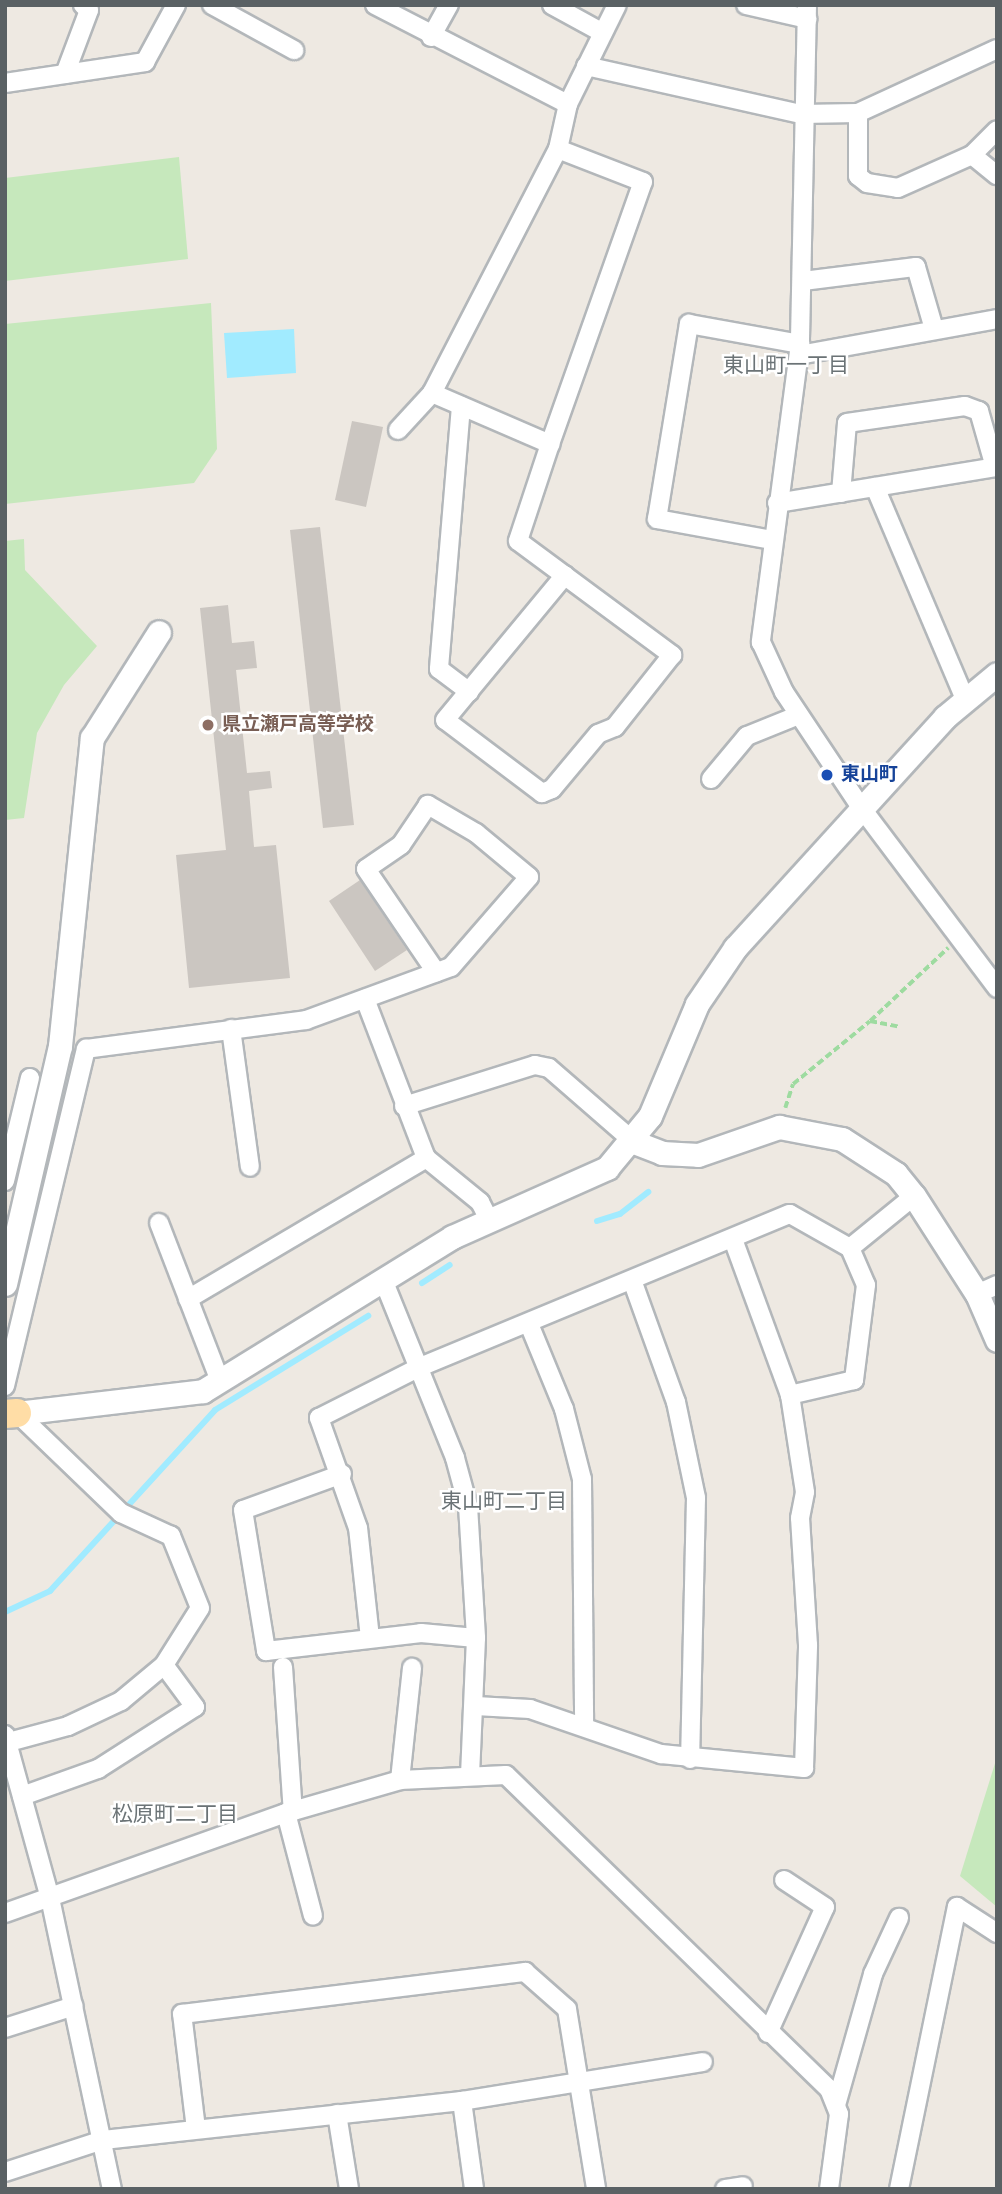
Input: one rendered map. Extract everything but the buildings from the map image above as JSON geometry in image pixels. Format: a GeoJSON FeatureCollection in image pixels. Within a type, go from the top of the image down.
{"type":"FeatureCollection","features":[{"type":"Feature","properties":{"kind":"street"},"geometry":{"type":"LineString","coordinates":[[65,74],[89,10],[83,5]]}},
{"type":"Feature","properties":{"kind":"street"},"geometry":{"type":"LineString","coordinates":[[5,83],[145,62],[176,5]]}},
{"type":"Feature","properties":{"kind":"street"},"geometry":{"type":"LineString","coordinates":[[212,5],[294,50]]}},
{"type":"Feature","properties":{"kind":"street"},"geometry":{"type":"LineString","coordinates":[[375,5],[431,37],[568,104]]}},
{"type":"Feature","properties":{"kind":"street"},"geometry":{"type":"LineString","coordinates":[[431,37],[449,5]]}},
{"type":"Feature","properties":{"kind":"street"},"geometry":{"type":"LineString","coordinates":[[552,5],[603,33]]}},
{"type":"Feature","properties":{"kind":"street"},"geometry":{"type":"LineString","coordinates":[[398,430],[432,393],[558,149],[568,104],[617,5]]}},
{"type":"Feature","properties":{"kind":"street"},"geometry":{"type":"LineString","coordinates":[[746,5],[807,12],[802,114],[803,281],[799,350],[772,540],[761,642],[767,662],[860,806],[997,988]]}},
{"type":"Feature","properties":{"kind":"street"},"geometry":{"type":"LineString","coordinates":[[586,66],[802,114],[858,113],[997,49]]}},
{"type":"Feature","properties":{"kind":"street"},"geometry":{"type":"LineString","coordinates":[[858,113],[858,176],[867,183],[898,188],[972,155],[997,130]]}},
{"type":"Feature","properties":{"kind":"street"},"geometry":{"type":"LineString","coordinates":[[558,149],[643,182],[518,541],[565,575],[672,655],[614,727],[598,734],[552,789],[542,793],[445,720],[565,575]]}},
{"type":"Feature","properties":{"kind":"street"},"geometry":{"type":"LineString","coordinates":[[972,155],[997,176]]}},
{"type":"Feature","properties":{"kind":"street"},"geometry":{"type":"LineString","coordinates":[[803,281],[916,267],[934,330]]}},
{"type":"Feature","properties":{"kind":"street"},"geometry":{"type":"LineString","coordinates":[[772,540],[657,519],[689,324],[799,350],[997,319]]}},
{"type":"Feature","properties":{"kind":"street"},"geometry":{"type":"LineString","coordinates":[[432,393],[550,444]]}},
{"type":"Feature","properties":{"kind":"street"},"geometry":{"type":"LineString","coordinates":[[461,406],[439,669],[469,692]]}},
{"type":"Feature","properties":{"kind":"street"},"geometry":{"type":"LineString","coordinates":[[777,503],[875,488],[996,467],[979,411],[965,406],[847,423],[841,493]]}},
{"type":"Feature","properties":{"kind":"street"},"geometry":{"type":"LineString","coordinates":[[875,488],[965,699]]}},
{"type":"Feature","properties":{"kind":"street"},"geometry":{"type":"LineString","coordinates":[[5,1284],[60,1046],[92,738],[159,632]]}},
{"type":"Feature","properties":{"kind":"street"},"geometry":{"type":"LineString","coordinates":[[11,1414],[203,1391],[489,1220],[573,1187],[607,1168],[634,1142],[697,1003],[735,948],[860,806],[965,699],[997,674]]}},
{"type":"Feature","properties":{"kind":"street"},"geometry":{"type":"LineString","coordinates":[[711,779],[747,736],[799,715]]}},
{"type":"Feature","properties":{"kind":"street"},"geometry":{"type":"LineString","coordinates":[[5,1385],[86,1049],[306,1020],[451,967],[529,877],[476,833],[428,805],[401,845],[366,869],[436,972]]}},
{"type":"Feature","properties":{"kind":"street"},"geometry":{"type":"LineString","coordinates":[[365,999],[426,1158],[480,1202],[489,1220]]}},
{"type":"Feature","properties":{"kind":"street"},"geometry":{"type":"LineString","coordinates":[[231,1029],[250,1167]]}},
{"type":"Feature","properties":{"kind":"street"},"geometry":{"type":"LineString","coordinates":[[404,1106],[536,1065],[549,1069],[634,1142],[662,1153],[698,1155],[779,1127],[842,1139],[896,1174],[987,1289],[997,1340]]}},
{"type":"Feature","properties":{"kind":"street"},"geometry":{"type":"LineString","coordinates":[[5,1181],[30,1078]]}},
{"type":"Feature","properties":{"kind":"street"},"geometry":{"type":"LineString","coordinates":[[188,1299],[426,1158]]}},
{"type":"Feature","properties":{"kind":"street"},"geometry":{"type":"LineString","coordinates":[[850,1248],[914,1196]]}},
{"type":"Feature","properties":{"kind":"street"},"geometry":{"type":"LineString","coordinates":[[370,1637],[360,1538],[342,1474],[319,1418],[420,1367],[790,1214],[850,1248],[866,1285],[854,1380],[790,1395]]}},
{"type":"Feature","properties":{"kind":"street"},"geometry":{"type":"LineString","coordinates":[[159,1223],[220,1381]]}},
{"type":"Feature","properties":{"kind":"street"},"geometry":{"type":"LineString","coordinates":[[476,1706],[530,1709],[661,1754],[690,1759],[804,1768],[808,1645],[800,1518],[805,1492],[790,1395],[733,1239]]}},
{"type":"Feature","properties":{"kind":"street"},"geometry":{"type":"LineString","coordinates":[[632,1280],[676,1402],[696,1498],[690,1759]]}},
{"type":"Feature","properties":{"kind":"street"},"geometry":{"type":"LineString","coordinates":[[384,1282],[420,1367],[468,1506],[476,1638],[476,1706],[470,1776]]}},
{"type":"Feature","properties":{"kind":"street"},"geometry":{"type":"LineString","coordinates":[[529,1324],[564,1409],[582,1479],[583,1725]]}},
{"type":"Feature","properties":{"kind":"street"},"geometry":{"type":"LineString","coordinates":[[11,1414],[116,1509],[171,1536],[200,1608],[164,1665],[121,1701],[68,1726],[6,1740],[50,1898],[112,2189]]}},
{"type":"Feature","properties":{"kind":"street"},"geometry":{"type":"LineString","coordinates":[[342,1474],[243,1510],[266,1651],[421,1633],[476,1638]]}},
{"type":"Feature","properties":{"kind":"street"},"geometry":{"type":"LineString","coordinates":[[22,1796],[98,1769],[195,1707],[164,1665]]}},
{"type":"Feature","properties":{"kind":"street"},"geometry":{"type":"LineString","coordinates":[[283,1667],[290,1813],[313,1916]]}},
{"type":"Feature","properties":{"kind":"street"},"geometry":{"type":"LineString","coordinates":[[400,1780],[412,1668]]}},
{"type":"Feature","properties":{"kind":"street"},"geometry":{"type":"LineString","coordinates":[[5,1913],[290,1813],[400,1780],[506,1775],[768,2033],[829,2089],[836,2105]]}},
{"type":"Feature","properties":{"kind":"street"},"geometry":{"type":"LineString","coordinates":[[768,2033],[825,1907],[784,1881]]}},
{"type":"Feature","properties":{"kind":"street"},"geometry":{"type":"LineString","coordinates":[[900,2189],[957,1907],[997,1933]]}},
{"type":"Feature","properties":{"kind":"street"},"geometry":{"type":"LineString","coordinates":[[830,2189],[836,2105],[873,1974],[899,1918]]}},
{"type":"Feature","properties":{"kind":"street"},"geometry":{"type":"LineString","coordinates":[[196,2129],[182,2014],[525,1972],[567,2009],[577,2085],[596,2189]]}},
{"type":"Feature","properties":{"kind":"street"},"geometry":{"type":"LineString","coordinates":[[5,2028],[74,2007]]}},
{"type":"Feature","properties":{"kind":"street"},"geometry":{"type":"LineString","coordinates":[[5,2172],[103,2140],[462,2101],[577,2085],[703,2062]]}},
{"type":"Feature","properties":{"kind":"street"},"geometry":{"type":"LineString","coordinates":[[462,2101],[474,2189]]}},
{"type":"Feature","properties":{"kind":"street"},"geometry":{"type":"LineString","coordinates":[[337,2114],[349,2189]]}},
{"type":"Feature","properties":{"kind":"street"},"geometry":{"type":"LineString","coordinates":[[725,2189],[743,2186]]}},
{"type":"Feature","properties":{"kind":"path"},"geometry":{"type":"LineString","coordinates":[[779,1127],[793,1084],[870,1021],[961,937]]}},
{"type":"Feature","properties":{"kind":"path"},"geometry":{"type":"LineString","coordinates":[[870,1021],[900,1027]]}},
{"type":"Feature","properties":{"kind":"green space"},"geometry":{"type":"Polygon","coordinates":[[[179,157],[188,259],[5,281],[5,178],[179,157]]]}},
{"type":"Feature","properties":{"kind":"green space"},"geometry":{"type":"Polygon","coordinates":[[[211,303],[217,449],[194,483],[5,504],[5,324],[211,303]]]}},
{"type":"Feature","properties":{"kind":"green space"},"geometry":{"type":"Polygon","coordinates":[[[24,539],[25,570],[97,646],[64,685],[37,733],[24,818],[5,820],[5,541],[24,539]]]}},
{"type":"Feature","properties":{"kind":"green space"},"geometry":{"type":"Polygon","coordinates":[[[997,1757],[997,1907],[960,1876],[997,1757]]]}},
{"type":"Feature","properties":{"kind":"water"},"geometry":{"type":"Polygon","coordinates":[[[294,329],[296,373],[227,378],[224,333],[294,329]]]}},
{"type":"Feature","properties":{"kind":"waterway"},"geometry":{"type":"LineString","coordinates":[[597,1221],[620,1214],[648,1192]]}},
{"type":"Feature","properties":{"kind":"waterway"},"geometry":{"type":"LineString","coordinates":[[422,1283],[450,1265]]}},
{"type":"Feature","properties":{"kind":"waterway"},"geometry":{"type":"LineString","coordinates":[[5,1612],[50,1591],[215,1410],[368,1316]]}},
{"type":"Feature","properties":{"kind":"place","name":"県立瀬戸高等学校"},"geometry":{"type":"Point","coordinates":[208,725]}},
{"type":"Feature","properties":{"kind":"place","name":"東山町"},"geometry":{"type":"Point","coordinates":[827,775]}},
{"type":"Feature","properties":{"kind":"district","name":"東山町一丁目"},"geometry":{"type":"Point","coordinates":[786,365]}},
{"type":"Feature","properties":{"kind":"district","name":"東山町二丁目"},"geometry":{"type":"Point","coordinates":[504,1501]}},
{"type":"Feature","properties":{"kind":"district","name":"松原町二丁目"},"geometry":{"type":"Point","coordinates":[175,1814]}}]}
